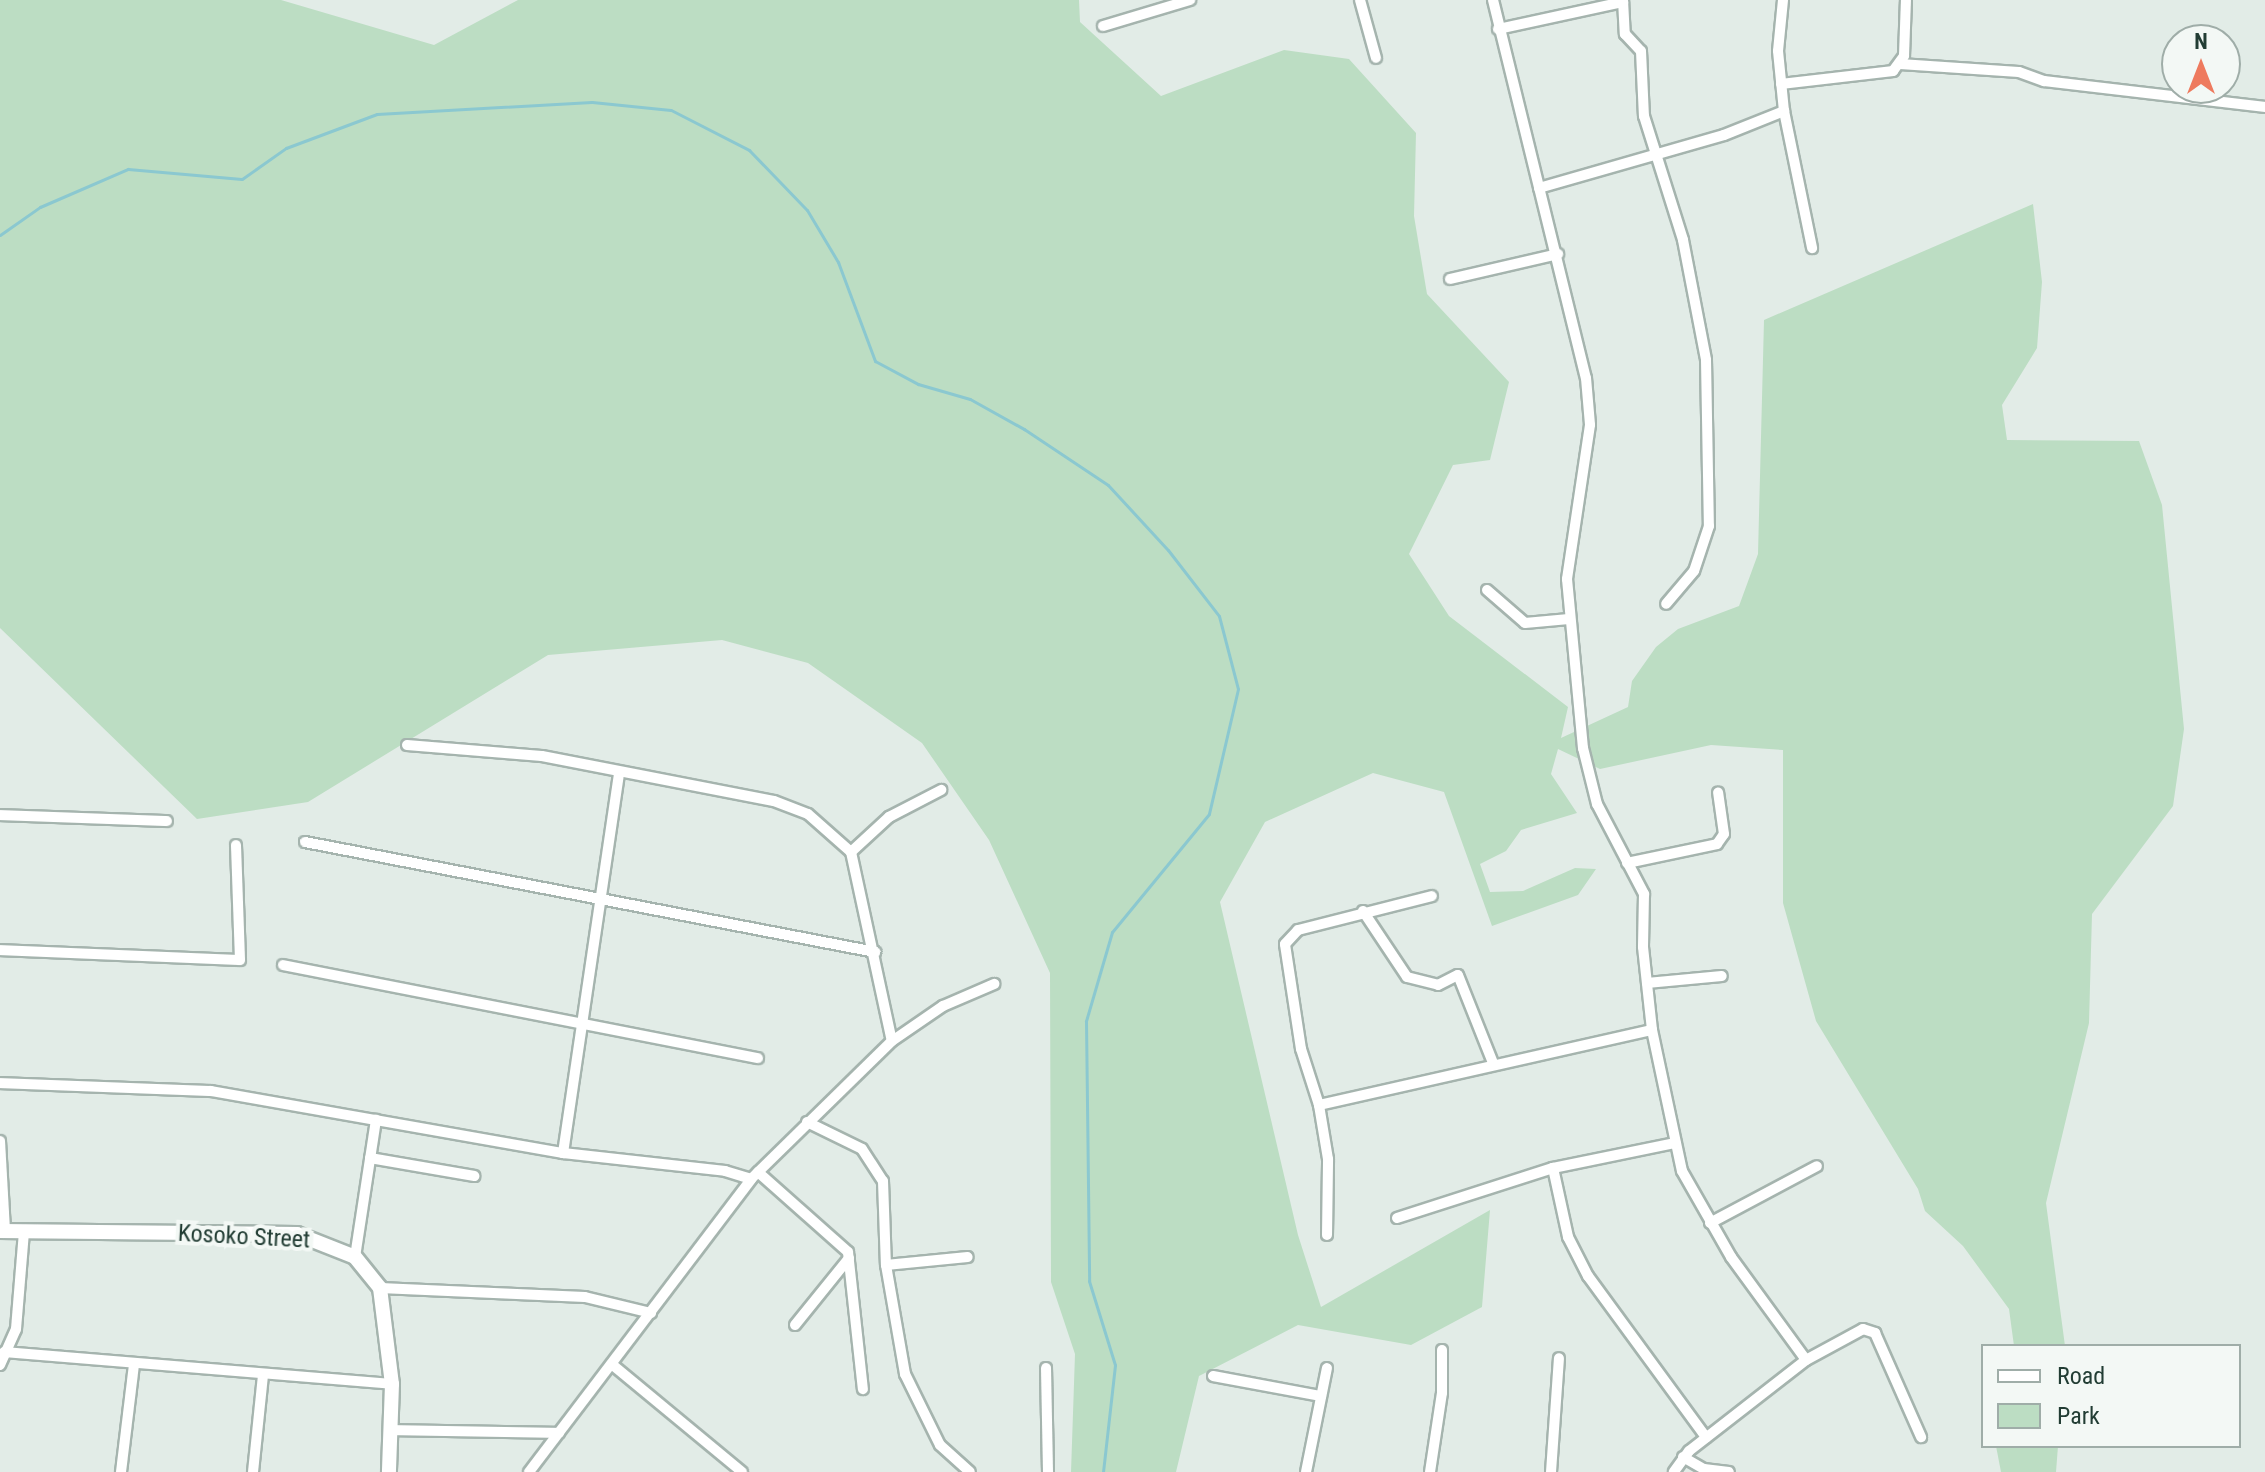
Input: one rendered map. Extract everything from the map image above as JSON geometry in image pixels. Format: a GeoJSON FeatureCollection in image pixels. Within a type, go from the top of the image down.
{"type":"FeatureCollection","features":[{"type":"Feature","properties":{"kind":"street"},"geometry":{"type":"LineString","coordinates":[[1103,26],[1190,0]]}},
{"type":"Feature","properties":{"kind":"street"},"geometry":{"type":"LineString","coordinates":[[1360,0],[1376,58]]}},
{"type":"Feature","properties":{"kind":"street"},"geometry":{"type":"LineString","coordinates":[[1493,0],[1584,366],[1590,425],[1567,579],[1583,748],[1597,804],[1644,894],[1652,1030],[1682,1171],[1710,1223],[1806,1360]]}},
{"type":"Feature","properties":{"kind":"street"},"geometry":{"type":"LineString","coordinates":[[1783,0],[1781,84],[1784,111],[1812,248]]}},
{"type":"Feature","properties":{"kind":"street"},"geometry":{"type":"LineString","coordinates":[[1900,64],[1906,0]]}},
{"type":"Feature","properties":{"kind":"street"},"geometry":{"type":"LineString","coordinates":[[1498,29],[1623,1],[1625,34],[1641,51],[1644,116],[1683,240],[1706,360],[1709,526],[1694,571],[1666,604]]}},
{"type":"Feature","properties":{"kind":"street"},"geometry":{"type":"LineString","coordinates":[[1781,84],[1883,74],[1900,64],[2019,72],[2044,81],[2265,107]]}},
{"type":"Feature","properties":{"kind":"street"},"geometry":{"type":"LineString","coordinates":[[1539,188],[1784,111]]}},
{"type":"Feature","properties":{"kind":"street"},"geometry":{"type":"LineString","coordinates":[[1450,279],[1558,254]]}},
{"type":"Feature","properties":{"kind":"street"},"geometry":{"type":"LineString","coordinates":[[1487,590],[1525,623],[1569,619]]}},
{"type":"Feature","properties":{"kind":"street"},"geometry":{"type":"LineString","coordinates":[[407,745],[542,756],[774,801],[808,814],[851,852],[892,1041]]}},
{"type":"Feature","properties":{"kind":"street"},"geometry":{"type":"LineString","coordinates":[[563,1153],[619,772]]}},
{"type":"Feature","properties":{"kind":"street"},"geometry":{"type":"LineString","coordinates":[[851,852],[889,817],[941,790]]}},
{"type":"Feature","properties":{"kind":"street"},"geometry":{"type":"LineString","coordinates":[[1627,863],[1717,844],[1724,834],[1718,792]]}},
{"type":"Feature","properties":{"kind":"street"},"geometry":{"type":"LineString","coordinates":[[0,815],[167,821]]}},
{"type":"Feature","properties":{"kind":"street"},"geometry":{"type":"LineString","coordinates":[[305,842],[875,952]]}},
{"type":"Feature","properties":{"kind":"street"},"geometry":{"type":"LineString","coordinates":[[0,950],[240,960],[236,845]]}},
{"type":"Feature","properties":{"kind":"street"},"geometry":{"type":"LineString","coordinates":[[1327,1235],[1328,1159],[1319,1105],[1301,1049],[1285,944],[1298,930],[1363,911],[1432,896]]}},
{"type":"Feature","properties":{"kind":"street"},"geometry":{"type":"LineString","coordinates":[[1363,911],[1407,977],[1438,985],[1458,975],[1493,1063]]}},
{"type":"Feature","properties":{"kind":"street"},"geometry":{"type":"LineString","coordinates":[[283,965],[580,1026],[758,1058]]}},
{"type":"Feature","properties":{"kind":"street"},"geometry":{"type":"LineString","coordinates":[[1647,983],[1722,976]]}},
{"type":"Feature","properties":{"kind":"street"},"geometry":{"type":"LineString","coordinates":[[529,1472],[614,1366],[754,1175],[892,1041],[943,1006],[994,984]]}},
{"type":"Feature","properties":{"kind":"street"},"geometry":{"type":"LineString","coordinates":[[1319,1105],[1493,1063],[1652,1030]]}},
{"type":"Feature","properties":{"kind":"street"},"geometry":{"type":"LineString","coordinates":[[0,1083],[211,1091],[563,1153],[754,1175],[849,1258],[863,1389]]}},
{"type":"Feature","properties":{"kind":"street"},"geometry":{"type":"LineString","coordinates":[[355,1257],[376,1120]]}},
{"type":"Feature","properties":{"kind":"street"},"geometry":{"type":"LineString","coordinates":[[807,1122],[862,1149],[883,1181],[886,1265],[893,1319],[912,1393],[940,1445],[970,1472]]}},
{"type":"Feature","properties":{"kind":"street"},"geometry":{"type":"LineString","coordinates":[[0,1141],[2,1231]]}},
{"type":"Feature","properties":{"kind":"street"},"geometry":{"type":"LineString","coordinates":[[1397,1218],[1553,1168],[1675,1143]]}},
{"type":"Feature","properties":{"kind":"street"},"geometry":{"type":"LineString","coordinates":[[370,1158],[474,1176]]}},
{"type":"Feature","properties":{"kind":"street"},"geometry":{"type":"LineString","coordinates":[[1710,1223],[1817,1166]]}},
{"type":"Feature","properties":{"kind":"street"},"geometry":{"type":"LineString","coordinates":[[1553,1168],[1568,1237],[1588,1276],[1706,1437]]}},
{"type":"Feature","properties":{"kind":"street","name":"Kosoko Street"},"geometry":{"type":"LineString","coordinates":[[2,1231],[297,1234],[355,1257],[380,1288]]}},
{"type":"Feature","properties":{"kind":"street"},"geometry":{"type":"LineString","coordinates":[[0,1365],[16,1329],[24,1232]]}},
{"type":"Feature","properties":{"kind":"street"},"geometry":{"type":"LineString","coordinates":[[886,1265],[968,1257]]}},
{"type":"Feature","properties":{"kind":"street"},"geometry":{"type":"LineString","coordinates":[[795,1325],[849,1258]]}},
{"type":"Feature","properties":{"kind":"street"},"geometry":{"type":"LineString","coordinates":[[389,1472],[392,1384],[380,1288],[585,1297],[651,1313]]}},
{"type":"Feature","properties":{"kind":"street"},"geometry":{"type":"LineString","coordinates":[[1674,1472],[1683,1457],[1706,1437],[1806,1360],[1863,1329],[1875,1333],[1921,1437]]}},
{"type":"Feature","properties":{"kind":"street"},"geometry":{"type":"LineString","coordinates":[[1430,1472],[1442,1393],[1442,1350]]}},
{"type":"Feature","properties":{"kind":"street"},"geometry":{"type":"LineString","coordinates":[[4,1352],[392,1384]]}},
{"type":"Feature","properties":{"kind":"street"},"geometry":{"type":"LineString","coordinates":[[1551,1472],[1559,1358]]}},
{"type":"Feature","properties":{"kind":"street"},"geometry":{"type":"LineString","coordinates":[[121,1472],[134,1365]]}},
{"type":"Feature","properties":{"kind":"street"},"geometry":{"type":"LineString","coordinates":[[614,1366],[742,1472]]}},
{"type":"Feature","properties":{"kind":"street"},"geometry":{"type":"LineString","coordinates":[[1046,1368],[1048,1472]]}},
{"type":"Feature","properties":{"kind":"street"},"geometry":{"type":"LineString","coordinates":[[1306,1472],[1327,1368]]}},
{"type":"Feature","properties":{"kind":"street"},"geometry":{"type":"LineString","coordinates":[[253,1472],[263,1375]]}},
{"type":"Feature","properties":{"kind":"street"},"geometry":{"type":"LineString","coordinates":[[1213,1376],[1321,1396]]}},
{"type":"Feature","properties":{"kind":"street"},"geometry":{"type":"LineString","coordinates":[[391,1430],[559,1433]]}},
{"type":"Feature","properties":{"kind":"street"},"geometry":{"type":"LineString","coordinates":[[1683,1457],[1704,1469],[1729,1472]]}},
{"type":"Feature","properties":{"kind":"green space"},"geometry":{"type":"Polygon","coordinates":[[[0,0],[281,0],[434,45],[518,0],[1079,0],[1080,22],[1161,96],[1284,50],[1349,59],[1416,133],[1414,216],[1427,294],[1509,382],[1490,460],[1453,465],[1409,554],[1449,616],[1568,707],[1561,738],[1628,707],[1632,681],[1656,647],[1678,629],[1739,606],[1758,554],[1764,320],[2033,204],[2042,282],[2037,348],[2002,405],[2007,440],[2139,441],[2162,505],[2184,729],[2173,806],[2092,914],[2089,1023],[2046,1203],[2065,1344],[2014,1344],[2009,1309],[1963,1246],[1925,1211],[1918,1189],[1816,1021],[1783,903],[1783,750],[1711,745],[1600,769],[1558,749],[1551,774],[1577,813],[1521,830],[1506,851],[1480,864],[1490,892],[1523,891],[1575,868],[1596,869],[1578,895],[1492,926],[1444,792],[1373,773],[1265,822],[1220,902],[1298,1235],[1321,1307],[1490,1210],[1482,1307],[1411,1345],[1298,1325],[1199,1376],[1176,1472],[1071,1472],[1075,1354],[1051,1282],[1050,973],[989,840],[922,743],[808,663],[722,640],[548,655],[308,802],[197,819],[0,628],[0,0]]]}},
{"type":"Feature","properties":{"kind":"green space"},"geometry":{"type":"Polygon","coordinates":[[[1996,1448],[2058,1448],[2056,1472],[2001,1472],[1996,1448]]]}},
{"type":"Feature","properties":{"kind":"waterway"},"geometry":{"type":"LineString","coordinates":[[0,235],[40,207],[128,169],[242,179],[286,148],[377,114],[592,102],[671,110],[749,150],[807,210],[838,262],[875,361],[918,384],[970,399],[1024,429],[1108,485],[1168,550],[1219,616],[1238,689],[1209,814],[1112,932],[1086,1021],[1089,1281],[1115,1365],[1103,1472]]}}]}
